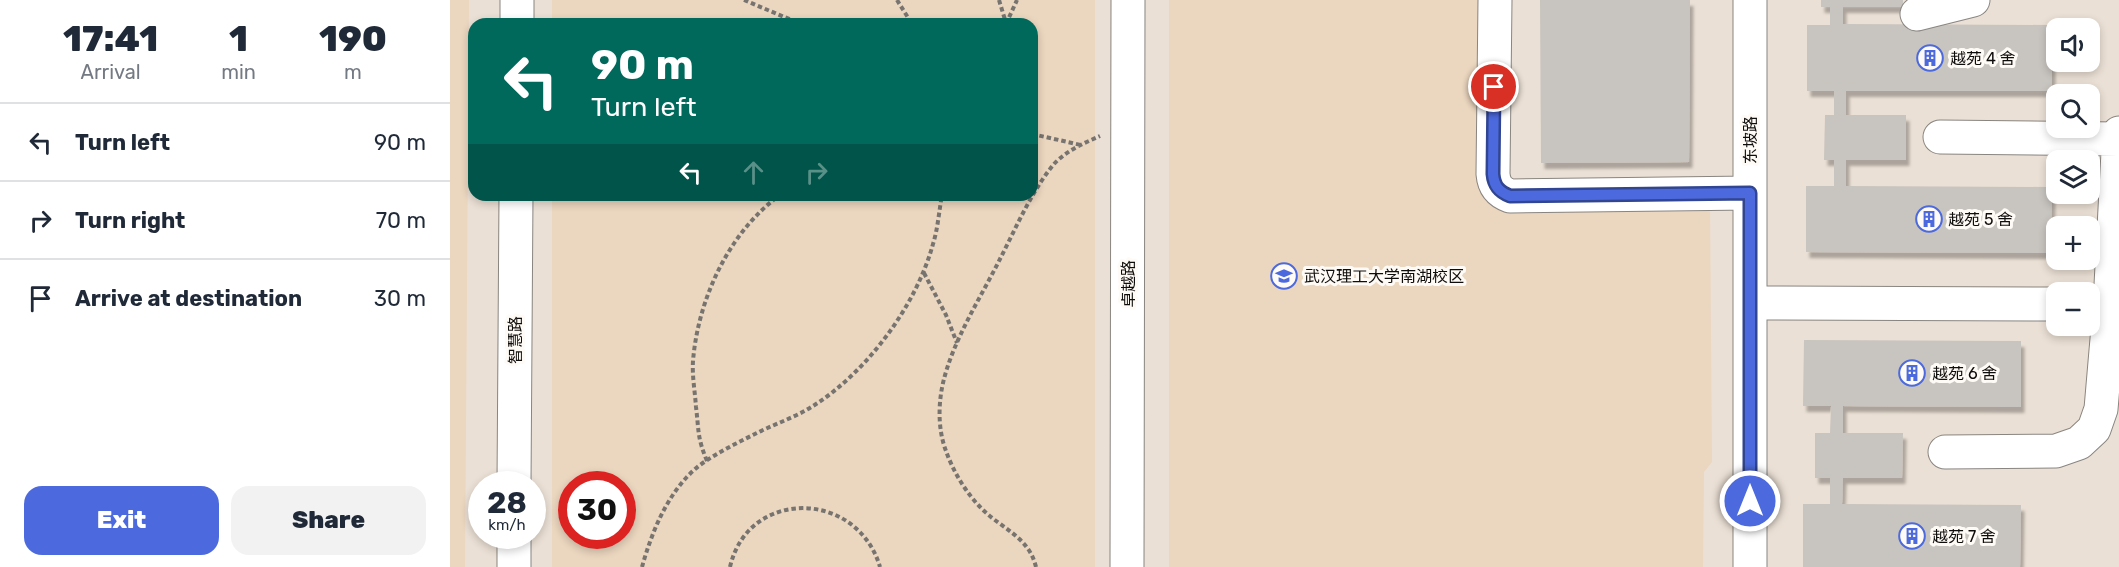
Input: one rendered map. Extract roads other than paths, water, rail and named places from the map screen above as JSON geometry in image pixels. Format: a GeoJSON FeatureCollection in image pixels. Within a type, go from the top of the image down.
{"type":"FeatureCollection","features":[{"type":"Feature","properties":{"kind":"street"},"geometry":{"type":"LineString","coordinates":[[517,0],[517,18]]}},
{"type":"Feature","properties":{"kind":"street","name":"卓越路"},"geometry":{"type":"LineString","coordinates":[[1127,567],[1128,0]]}},
{"type":"Feature","properties":{"kind":"street"},"geometry":{"type":"LineString","coordinates":[[1495,0],[1493,174],[1494,181],[1502,193],[1510,196],[1750,193]]}},
{"type":"Feature","properties":{"kind":"street","name":"东坡路"},"geometry":{"type":"LineString","coordinates":[[1750,0],[1750,567]]}},
{"type":"Feature","properties":{"kind":"street"},"geometry":{"type":"LineString","coordinates":[[1917,14],[1973,0]]}},
{"type":"Feature","properties":{"kind":"street"},"geometry":{"type":"LineString","coordinates":[[1945,452],[2056,451],[2073,446],[2086,438],[2094,429],[2101,409],[2100,304],[2119,133]]}},
{"type":"Feature","properties":{"kind":"street"},"geometry":{"type":"LineString","coordinates":[[1940,137],[2118,139]]}},
{"type":"Feature","properties":{"kind":"street","name":"智慧路"},"geometry":{"type":"LineString","coordinates":[[514,471],[516,201]]}},
{"type":"Feature","properties":{"kind":"street"},"geometry":{"type":"LineString","coordinates":[[1750,303],[2046,304]]}},
{"type":"Feature","properties":{"kind":"street"},"geometry":{"type":"LineString","coordinates":[[514,549],[514,567]]}},
{"type":"Feature","properties":{"kind":"place","name":"越苑 4 舍"},"geometry":{"type":"Point","coordinates":[1930,58]}},
{"type":"Feature","properties":{"kind":"place","name":"越苑 5 舍"},"geometry":{"type":"Point","coordinates":[1929,219]}},
{"type":"Feature","properties":{"kind":"place","name":"武汉理工大学南湖校区"},"geometry":{"type":"Point","coordinates":[1284,276]}},
{"type":"Feature","properties":{"kind":"place","name":"越苑 6 舍"},"geometry":{"type":"Point","coordinates":[1912,373]}},
{"type":"Feature","properties":{"kind":"place","name":"越苑 7 舍"},"geometry":{"type":"Point","coordinates":[1912,536]}}]}
